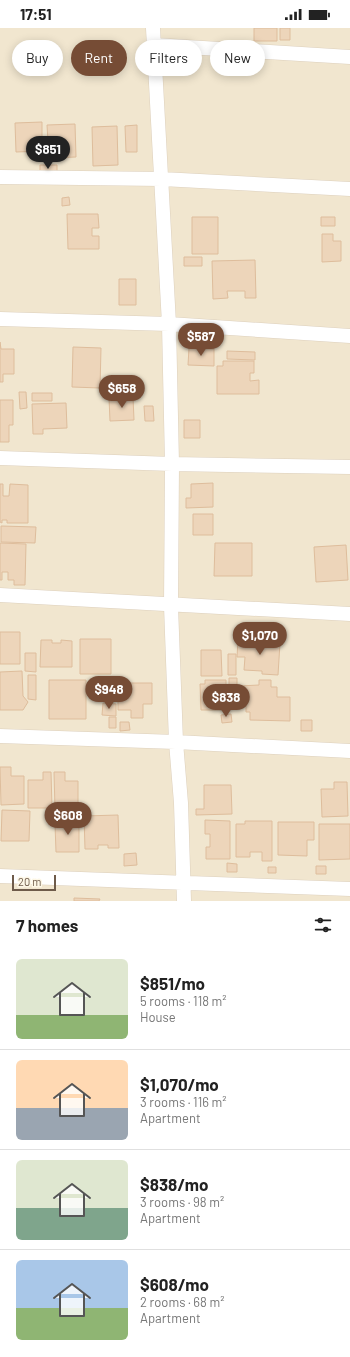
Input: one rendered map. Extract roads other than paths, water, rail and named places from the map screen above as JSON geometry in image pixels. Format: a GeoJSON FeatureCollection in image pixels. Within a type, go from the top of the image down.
{"type":"FeatureCollection","features":[{"type":"Feature","properties":{"kind":"street"},"geometry":{"type":"LineString","coordinates":[[153,28],[154,40]]}},
{"type":"Feature","properties":{"kind":"street"},"geometry":{"type":"LineString","coordinates":[[202,48],[350,57]]}},
{"type":"Feature","properties":{"kind":"street"},"geometry":{"type":"LineString","coordinates":[[156,76],[169,324],[172,464],[171,606],[176,742],[181,803],[182,883],[184,901]]}},
{"type":"Feature","properties":{"kind":"street"},"geometry":{"type":"LineString","coordinates":[[0,177],[162,179],[350,188]]}},
{"type":"Feature","properties":{"kind":"street"},"geometry":{"type":"LineString","coordinates":[[0,319],[169,324],[350,336]]}},
{"type":"Feature","properties":{"kind":"street"},"geometry":{"type":"LineString","coordinates":[[0,458],[172,464],[350,467]]}},
{"type":"Feature","properties":{"kind":"street"},"geometry":{"type":"LineString","coordinates":[[0,595],[171,606],[350,614]]}},
{"type":"Feature","properties":{"kind":"street"},"geometry":{"type":"LineString","coordinates":[[0,736],[176,742],[350,752]]}},
{"type":"Feature","properties":{"kind":"street"},"geometry":{"type":"LineString","coordinates":[[0,876],[350,889]]}}]}
